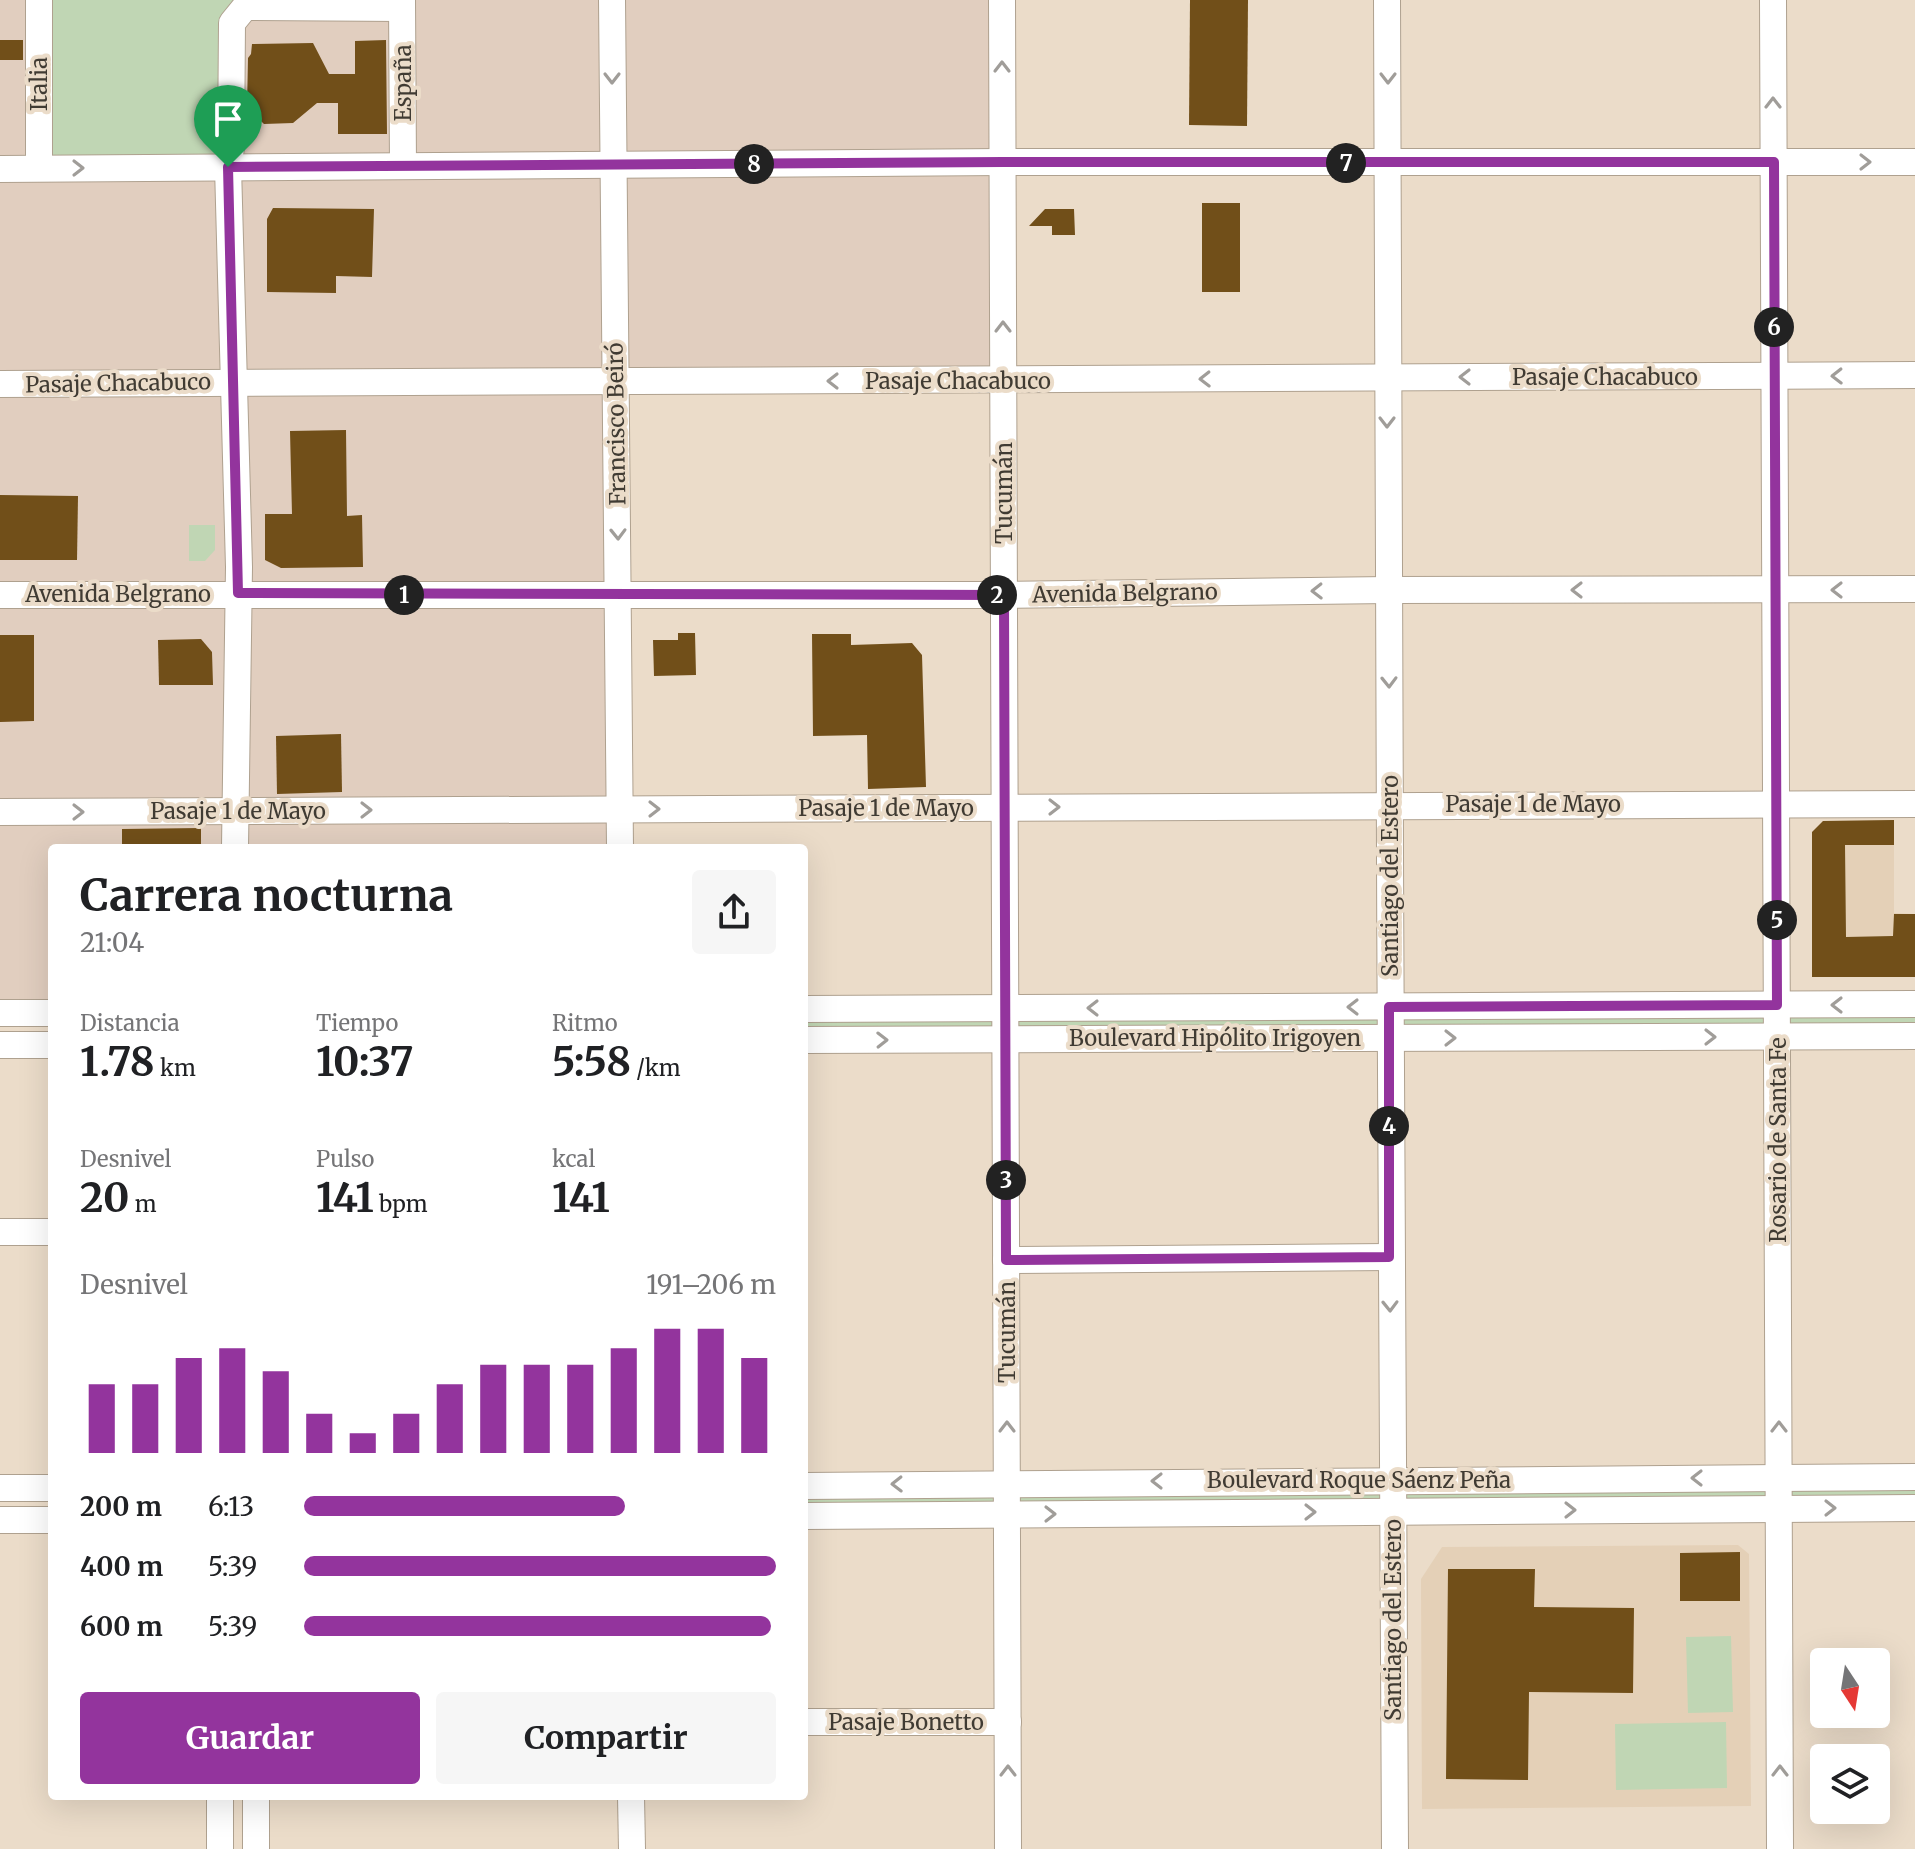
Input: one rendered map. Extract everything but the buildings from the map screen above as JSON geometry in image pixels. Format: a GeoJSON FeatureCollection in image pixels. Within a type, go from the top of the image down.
{"type":"FeatureCollection","features":[{"type":"Feature","properties":{"kind":"street","name":"Italia"},"geometry":{"type":"LineString","coordinates":[[39,0],[39,168]]}},
{"type":"Feature","properties":{"kind":"street","name":"Francisco Beiró"},"geometry":{"type":"LineString","coordinates":[[612,0],[620,844]]}},
{"type":"Feature","properties":{"kind":"street","name":"Tucumán"},"geometry":{"type":"LineString","coordinates":[[1002,0],[1008,1849]]}},
{"type":"Feature","properties":{"kind":"street","name":"Santiago del Estero"},"geometry":{"type":"LineString","coordinates":[[1387,0],[1386,377],[1392,804],[1389,1257],[1395,1849]]}},
{"type":"Feature","properties":{"kind":"street","name":"Rosario de Santa Fe"},"geometry":{"type":"LineString","coordinates":[[1773,0],[1780,1849]]}},
{"type":"Feature","properties":{"kind":"street"},"geometry":{"type":"LineString","coordinates":[[235,844],[238,593],[228,167],[231,148],[232,23],[245,7],[402,4]]}},
{"type":"Feature","properties":{"kind":"street","name":"España"},"geometry":{"type":"LineString","coordinates":[[402,4],[403,166]]}},
{"type":"Feature","properties":{"kind":"street"},"geometry":{"type":"LineString","coordinates":[[0,169],[1003,162],[1915,162]]}},
{"type":"Feature","properties":{"kind":"street","name":"Pasaje Chacabuco"},"geometry":{"type":"LineString","coordinates":[[0,384],[1915,375]]}},
{"type":"Feature","properties":{"kind":"street","name":"Avenida Belgrano"},"geometry":{"type":"LineString","coordinates":[[0,595],[1004,595],[1388,590],[1915,589]]}},
{"type":"Feature","properties":{"kind":"street","name":"Pasaje 1 de Mayo"},"geometry":{"type":"LineString","coordinates":[[0,812],[1915,804]]}},
{"type":"Feature","properties":{"kind":"street","name":"Boulevard Hipólito Irigoyen"},"geometry":{"type":"LineString","coordinates":[[808,1009],[1915,1004]]}},
{"type":"Feature","properties":{"kind":"street"},"geometry":{"type":"LineString","coordinates":[[0,1013],[48,1013]]}},
{"type":"Feature","properties":{"kind":"street","name":"Boulevard Hipólito Irigoyen"},"geometry":{"type":"LineString","coordinates":[[808,1040],[1915,1036]]}},
{"type":"Feature","properties":{"kind":"street"},"geometry":{"type":"LineString","coordinates":[[0,1045],[48,1045]]}},
{"type":"Feature","properties":{"kind":"street"},"geometry":{"type":"LineString","coordinates":[[0,1232],[48,1232]]}},
{"type":"Feature","properties":{"kind":"street"},"geometry":{"type":"LineString","coordinates":[[1006,1260],[1389,1257]]}},
{"type":"Feature","properties":{"kind":"street","name":"Boulevard Roque Sáenz Peña"},"geometry":{"type":"LineString","coordinates":[[808,1486],[1915,1477]]}},
{"type":"Feature","properties":{"kind":"street"},"geometry":{"type":"LineString","coordinates":[[0,1488],[48,1488]]}},
{"type":"Feature","properties":{"kind":"street","name":"Boulevard Roque Sáenz Peña"},"geometry":{"type":"LineString","coordinates":[[808,1516],[1915,1508]]}},
{"type":"Feature","properties":{"kind":"street"},"geometry":{"type":"LineString","coordinates":[[0,1520],[48,1520]]}},
{"type":"Feature","properties":{"kind":"street","name":"Pasaje Bonetto"},"geometry":{"type":"LineString","coordinates":[[808,1722],[1008,1722]]}},
{"type":"Feature","properties":{"kind":"street"},"geometry":{"type":"LineString","coordinates":[[220,1800],[220,1849]]}},
{"type":"Feature","properties":{"kind":"street"},"geometry":{"type":"LineString","coordinates":[[256,1800],[256,1849]]}},
{"type":"Feature","properties":{"kind":"street"},"geometry":{"type":"LineString","coordinates":[[631,1800],[632,1849]]}},
{"type":"Feature","properties":{"kind":"shaded area"},"geometry":{"type":"Polygon","coordinates":[[[0,0],[1002,0],[1003,381],[616,382],[620,844],[48,844],[48,1013],[0,1013],[0,0]]]}},
{"type":"Feature","properties":{"kind":"shaded area"},"geometry":{"type":"Polygon","coordinates":[[[1894,820],[1894,913],[1915,914],[1915,977],[1812,977],[1812,832],[1823,821],[1894,820]]]}},
{"type":"Feature","properties":{"kind":"shaded area"},"geometry":{"type":"Polygon","coordinates":[[[1738,1545],[1749,1554],[1751,1806],[1422,1809],[1421,1579],[1442,1547],[1738,1545]]]}},
{"type":"Feature","properties":{"kind":"green space"},"geometry":{"type":"Polygon","coordinates":[[[41,0],[398,0],[244,6],[230,160],[40,170],[41,0]]]}},
{"type":"Feature","properties":{"kind":"green space"},"geometry":{"type":"Polygon","coordinates":[[[189,525],[215,525],[215,550],[205,561],[189,561],[189,525]]]}},
{"type":"Feature","properties":{"kind":"green space"},"geometry":{"type":"Polygon","coordinates":[[[1915,1004],[1915,1036],[808,1040],[808,1009],[1915,1004]]]}},
{"type":"Feature","properties":{"kind":"green space"},"geometry":{"type":"Polygon","coordinates":[[[1915,1487],[1915,1499],[808,1505],[808,1493],[1915,1487]]]}},
{"type":"Feature","properties":{"kind":"green space"},"geometry":{"type":"Polygon","coordinates":[[[1731,1636],[1733,1712],[1688,1713],[1686,1637],[1731,1636]]]}},
{"type":"Feature","properties":{"kind":"green space"},"geometry":{"type":"Polygon","coordinates":[[[1726,1722],[1727,1788],[1616,1790],[1615,1724],[1726,1722]]]}},
{"type":"Feature","properties":{"kind":"route"},"geometry":{"type":"LineString","coordinates":[[1003,162],[1774,162],[1777,1005],[1389,1007],[1389,1257],[1006,1260],[1004,595],[238,593],[228,167],[1003,162]]}}]}
